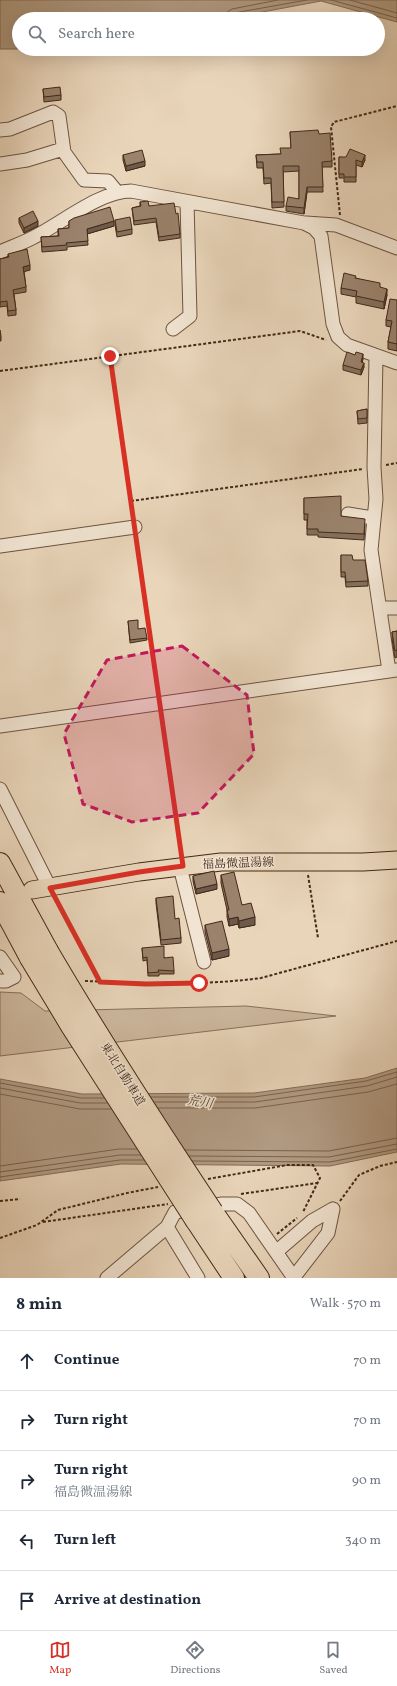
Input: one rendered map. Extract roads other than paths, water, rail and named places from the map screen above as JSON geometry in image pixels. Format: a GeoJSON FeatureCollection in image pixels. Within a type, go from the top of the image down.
{"type":"FeatureCollection","features":[{"type":"Feature","properties":{"kind":"highway","name":"東北自動車道"},"geometry":{"type":"LineString","coordinates":[[0,863],[71,1026],[234,1278]]}},
{"type":"Feature","properties":{"kind":"highway","name":"東北自動車道"},"geometry":{"type":"LineString","coordinates":[[0,902],[86,1015],[213,1212],[259,1278]]}},
{"type":"Feature","properties":{"kind":"main road","name":"福島微温湯線"},"geometry":{"type":"LineString","coordinates":[[32,890],[139,872],[221,862],[397,860]]}},
{"type":"Feature","properties":{"kind":"street"},"geometry":{"type":"LineString","coordinates":[[0,130],[10,129],[53,112],[59,116],[63,149],[84,180],[108,181],[117,192]]}},
{"type":"Feature","properties":{"kind":"street"},"geometry":{"type":"LineString","coordinates":[[0,164],[27,160],[63,149]]}},
{"type":"Feature","properties":{"kind":"street"},"geometry":{"type":"LineString","coordinates":[[0,252],[33,237],[90,205],[117,192],[131,191],[304,223],[336,225],[397,248]]}},
{"type":"Feature","properties":{"kind":"street"},"geometry":{"type":"LineString","coordinates":[[173,329],[190,316],[187,202]]}},
{"type":"Feature","properties":{"kind":"street"},"geometry":{"type":"LineString","coordinates":[[304,223],[314,228],[322,236],[333,324],[338,337],[347,344],[397,363]]}},
{"type":"Feature","properties":{"kind":"street"},"geometry":{"type":"LineString","coordinates":[[0,726],[393,670],[380,608],[371,550],[376,499],[374,467],[376,356]]}},
{"type":"Feature","properties":{"kind":"street"},"geometry":{"type":"LineString","coordinates":[[348,514],[373,518]]}},
{"type":"Feature","properties":{"kind":"street"},"geometry":{"type":"LineString","coordinates":[[0,546],[135,527]]}},
{"type":"Feature","properties":{"kind":"street"},"geometry":{"type":"LineString","coordinates":[[380,608],[397,608]]}},
{"type":"Feature","properties":{"kind":"street"},"geometry":{"type":"LineString","coordinates":[[0,789],[50,888]]}},
{"type":"Feature","properties":{"kind":"street"},"geometry":{"type":"LineString","coordinates":[[181,867],[204,962]]}},
{"type":"Feature","properties":{"kind":"street"},"geometry":{"type":"LineString","coordinates":[[0,957],[14,977],[6,981],[0,981]]}},
{"type":"Feature","properties":{"kind":"street"},"geometry":{"type":"LineString","coordinates":[[107,1278],[167,1227],[174,1212],[222,1204],[237,1204],[249,1213],[276,1252],[294,1278],[328,1233],[333,1209],[312,1221],[276,1252]]}},
{"type":"Feature","properties":{"kind":"street"},"geometry":{"type":"LineString","coordinates":[[167,1227],[198,1278]]}},
{"type":"Feature","properties":{"kind":"water"},"geometry":{"type":"Polygon","coordinates":[[[0,0],[397,0],[397,22],[385,19],[385,12],[361,12],[321,1],[262,12],[12,12],[12,49],[0,49],[0,0]]]}},
{"type":"Feature","properties":{"kind":"water","name":"荒川"},"geometry":{"type":"Polygon","coordinates":[[[397,1068],[397,1152],[330,1166],[121,1164],[0,1181],[0,1079],[82,1094],[254,1093],[365,1078],[397,1068]]]}}]}
